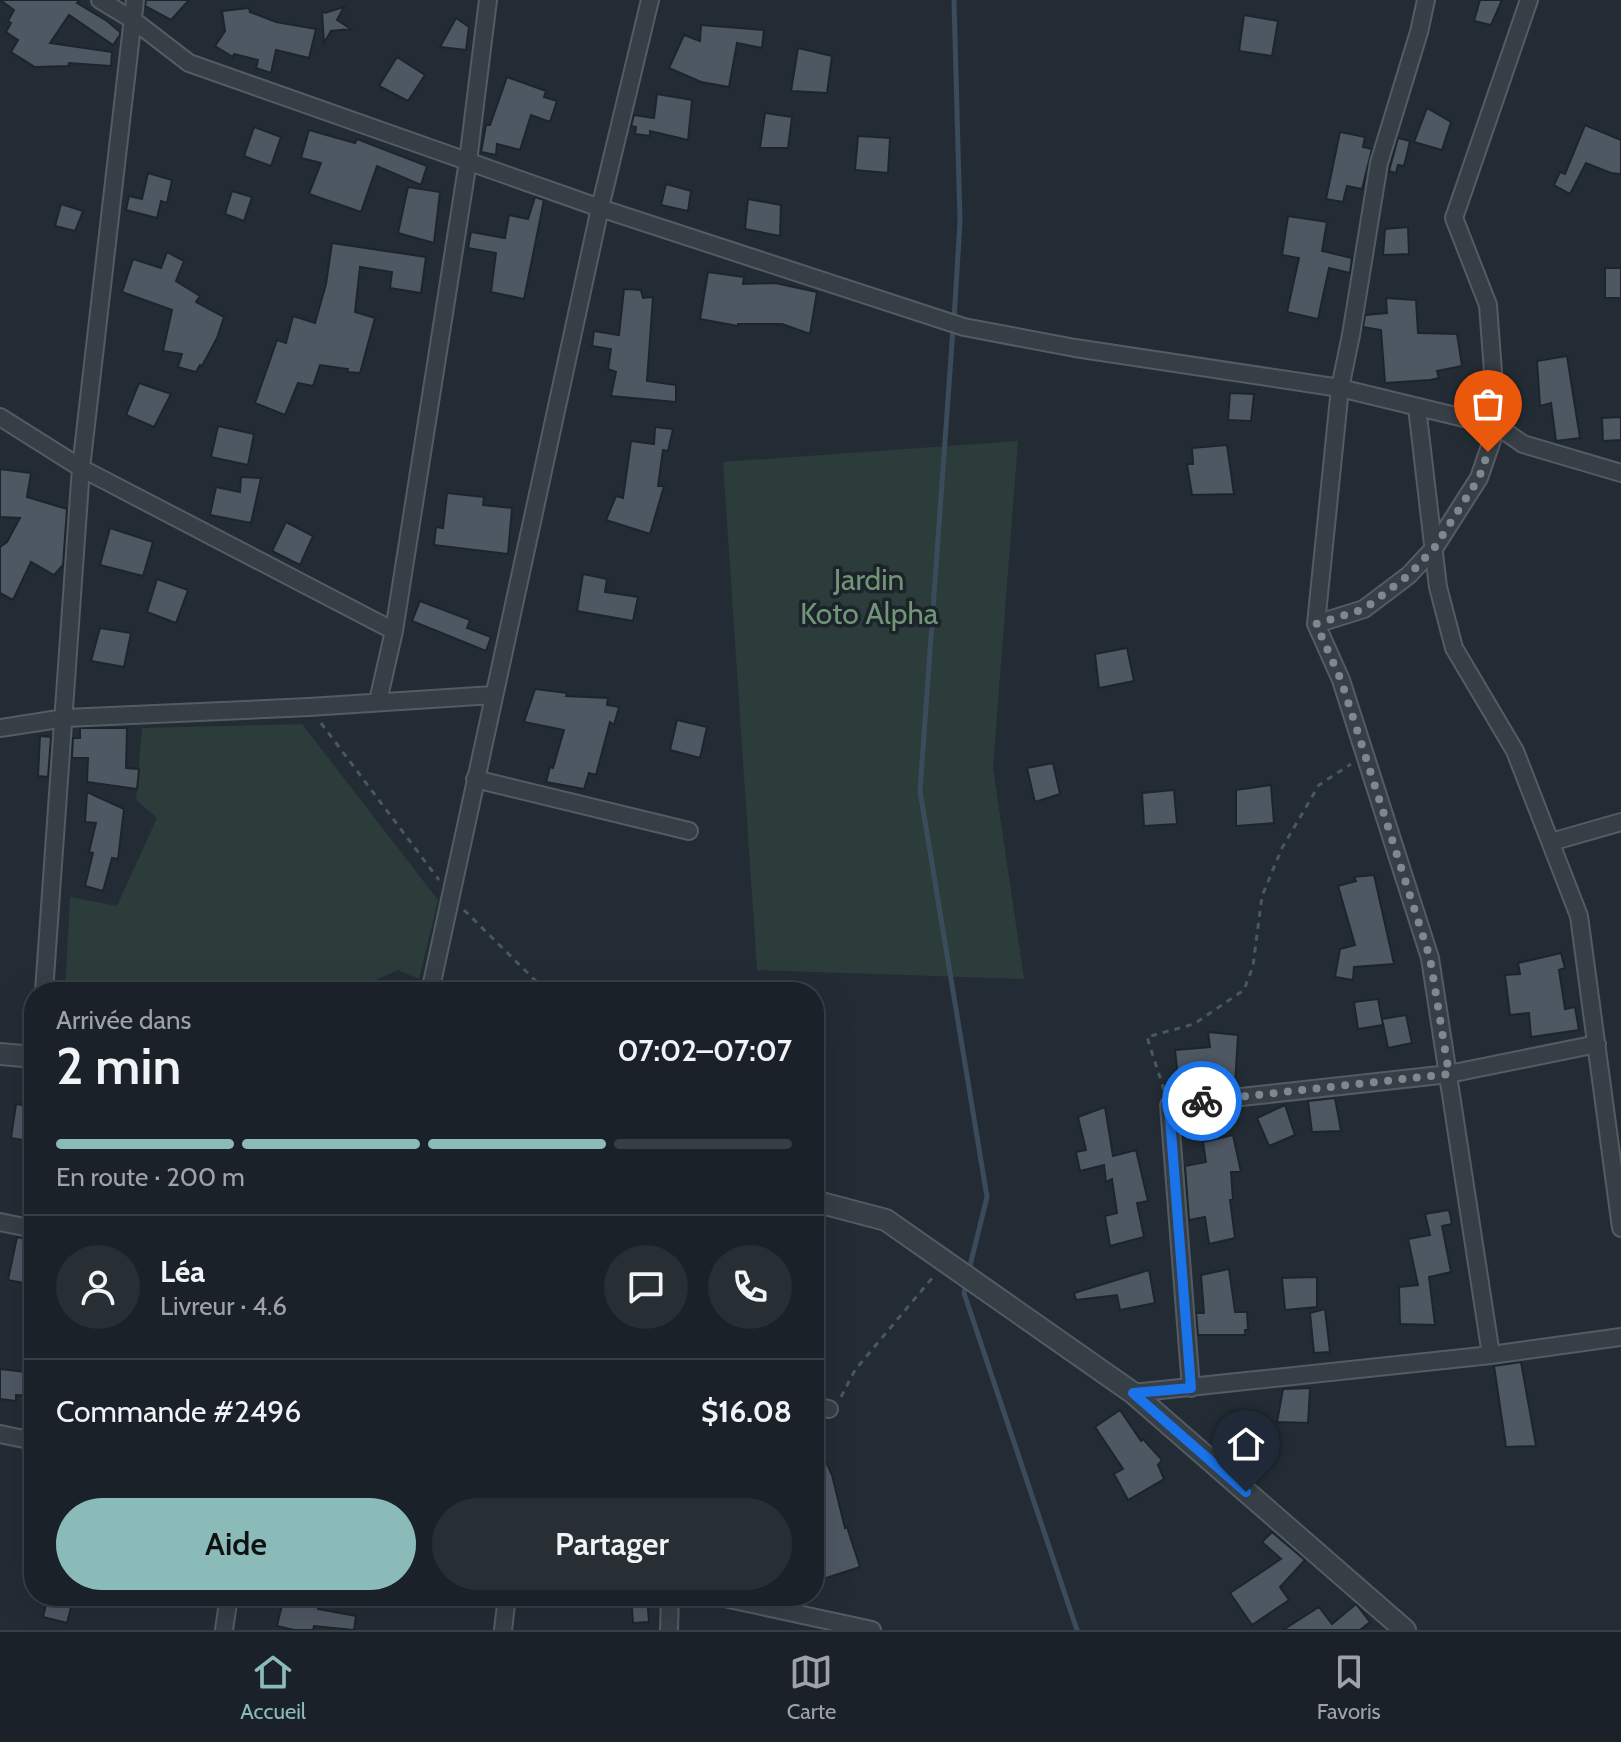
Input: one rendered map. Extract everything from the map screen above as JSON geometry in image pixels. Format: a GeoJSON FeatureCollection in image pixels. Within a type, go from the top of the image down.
{"type":"FeatureCollection","features":[{"type":"Feature","properties":{"kind":"street"},"geometry":{"type":"LineString","coordinates":[[100,0],[133,20],[189,63],[600,208],[964,327],[1075,348],[1340,388],[1497,426],[1523,444],[1621,473]]}},
{"type":"Feature","properties":{"kind":"street"},"geometry":{"type":"LineString","coordinates":[[45,982],[81,468],[135,0]]}},
{"type":"Feature","properties":{"kind":"street"},"geometry":{"type":"LineString","coordinates":[[378,701],[394,631],[468,161],[488,0]]}},
{"type":"Feature","properties":{"kind":"street"},"geometry":{"type":"LineString","coordinates":[[432,982],[600,208],[650,0]]}},
{"type":"Feature","properties":{"kind":"street"},"geometry":{"type":"LineString","coordinates":[[1426,0],[1379,163],[1340,388],[1316,624],[1341,680],[1430,958],[1491,1355]]}},
{"type":"Feature","properties":{"kind":"street"},"geometry":{"type":"LineString","coordinates":[[1316,624],[1364,609],[1409,575],[1435,547],[1479,478],[1497,426],[1488,305],[1454,218],[1529,0]]}},
{"type":"Feature","properties":{"kind":"street"},"geometry":{"type":"LineString","coordinates":[[1417,407],[1438,587],[1454,648],[1515,751],[1579,916],[1621,1228]]}},
{"type":"Feature","properties":{"kind":"street"},"geometry":{"type":"LineString","coordinates":[[0,417],[81,468],[394,631]]}},
{"type":"Feature","properties":{"kind":"street"},"geometry":{"type":"LineString","coordinates":[[0,728],[65,718],[493,695]]}},
{"type":"Feature","properties":{"kind":"street"},"geometry":{"type":"LineString","coordinates":[[475,779],[689,831]]}},
{"type":"Feature","properties":{"kind":"street"},"geometry":{"type":"LineString","coordinates":[[1551,842],[1621,822]]}},
{"type":"Feature","properties":{"kind":"street"},"geometry":{"type":"LineString","coordinates":[[1191,1388],[1169,1105],[1449,1074],[1597,1044]]}},
{"type":"Feature","properties":{"kind":"street"},"geometry":{"type":"LineString","coordinates":[[0,1054],[24,1056]]}},
{"type":"Feature","properties":{"kind":"street"},"geometry":{"type":"LineString","coordinates":[[824,1204],[886,1220],[1133,1393],[1405,1630]]}},
{"type":"Feature","properties":{"kind":"street"},"geometry":{"type":"LineString","coordinates":[[0,1222],[24,1227]]}},
{"type":"Feature","properties":{"kind":"street"},"geometry":{"type":"LineString","coordinates":[[1133,1393],[1491,1355],[1621,1337]]}},
{"type":"Feature","properties":{"kind":"street"},"geometry":{"type":"LineString","coordinates":[[0,1434],[24,1439]]}},
{"type":"Feature","properties":{"kind":"street"},"geometry":{"type":"LineString","coordinates":[[224,1630],[228,1606]]}},
{"type":"Feature","properties":{"kind":"street"},"geometry":{"type":"LineString","coordinates":[[503,1630],[506,1606]]}},
{"type":"Feature","properties":{"kind":"street"},"geometry":{"type":"LineString","coordinates":[[669,1630],[670,1606]]}},
{"type":"Feature","properties":{"kind":"street"},"geometry":{"type":"LineString","coordinates":[[761,1606],[872,1630]]}},
{"type":"Feature","properties":{"kind":"path"},"geometry":{"type":"LineString","coordinates":[[309,707],[450,896],[537,982]]}},
{"type":"Feature","properties":{"kind":"path"},"geometry":{"type":"LineString","coordinates":[[1169,1105],[1147,1037],[1194,1024],[1244,990],[1253,966],[1262,896],[1282,848],[1319,785],[1365,756]]}},
{"type":"Feature","properties":{"kind":"path"},"geometry":{"type":"LineString","coordinates":[[824,1406],[838,1403],[855,1370],[946,1262]]}},
{"type":"Feature","properties":{"kind":"green space","name":"Jardin Koto Alpha"},"geometry":{"type":"Polygon","coordinates":[[[1018,441],[993,768],[1024,979],[757,970],[723,462],[1018,441]]]}},
{"type":"Feature","properties":{"kind":"green space"},"geometry":{"type":"Polygon","coordinates":[[[302,724],[438,900],[419,979],[398,970],[372,982],[66,982],[70,897],[117,906],[157,818],[136,800],[142,728],[302,724]]]}},
{"type":"Feature","properties":{"kind":"building"},"geometry":{"type":"Polygon","coordinates":[[[0,0],[79,0],[77,3],[107,21],[120,35],[113,45],[69,15],[50,43],[112,52],[111,66],[69,63],[68,66],[35,67],[11,52],[18,40],[6,32],[14,10],[0,0]]]}},
{"type":"Feature","properties":{"kind":"building"},"geometry":{"type":"Polygon","coordinates":[[[146,0],[189,0],[171,20],[145,6],[146,0]]]}},
{"type":"Feature","properties":{"kind":"building"},"geometry":{"type":"Polygon","coordinates":[[[1480,0],[1502,0],[1491,25],[1474,21],[1480,0]]]}},
{"type":"Feature","properties":{"kind":"building"},"geometry":{"type":"Polygon","coordinates":[[[344,7],[337,20],[351,29],[331,31],[324,43],[322,11],[325,13],[344,7]]]}},
{"type":"Feature","properties":{"kind":"building"},"geometry":{"type":"Polygon","coordinates":[[[249,8],[250,12],[276,22],[316,29],[309,58],[276,50],[271,73],[256,68],[258,60],[234,54],[233,57],[215,46],[225,31],[222,11],[249,8]]]}},
{"type":"Feature","properties":{"kind":"building"},"geometry":{"type":"Polygon","coordinates":[[[1244,15],[1278,21],[1272,56],[1239,51],[1244,15]]]}},
{"type":"Feature","properties":{"kind":"building"},"geometry":{"type":"Polygon","coordinates":[[[456,18],[469,27],[466,50],[440,47],[456,18]]]}},
{"type":"Feature","properties":{"kind":"building"},"geometry":{"type":"Polygon","coordinates":[[[701,25],[764,30],[762,48],[737,43],[729,87],[701,82],[669,68],[684,35],[700,41],[701,25]]]}},
{"type":"Feature","properties":{"kind":"building"},"geometry":{"type":"Polygon","coordinates":[[[798,48],[832,56],[827,93],[791,91],[798,48]]]}},
{"type":"Feature","properties":{"kind":"building"},"geometry":{"type":"Polygon","coordinates":[[[397,57],[425,75],[408,101],[379,86],[397,57]]]}},
{"type":"Feature","properties":{"kind":"building"},"geometry":{"type":"Polygon","coordinates":[[[507,77],[546,91],[544,97],[557,101],[550,122],[531,115],[520,150],[497,144],[496,155],[481,152],[486,125],[490,125],[507,77]]]}},
{"type":"Feature","properties":{"kind":"building"},"geometry":{"type":"Polygon","coordinates":[[[657,94],[692,100],[688,140],[650,131],[650,136],[635,134],[636,127],[631,126],[634,115],[654,118],[657,94]]]}},
{"type":"Feature","properties":{"kind":"building"},"geometry":{"type":"Polygon","coordinates":[[[1427,108],[1451,122],[1442,150],[1414,142],[1427,108]]]}},
{"type":"Feature","properties":{"kind":"building"},"geometry":{"type":"Polygon","coordinates":[[[765,113],[792,117],[788,148],[760,148],[765,113]]]}},
{"type":"Feature","properties":{"kind":"building"},"geometry":{"type":"Polygon","coordinates":[[[1585,125],[1621,140],[1621,174],[1586,163],[1570,194],[1554,185],[1560,172],[1565,174],[1585,125]]]}},
{"type":"Feature","properties":{"kind":"building"},"geometry":{"type":"Polygon","coordinates":[[[254,127],[281,137],[271,166],[244,156],[254,127]]]}},
{"type":"Feature","properties":{"kind":"building"},"geometry":{"type":"Polygon","coordinates":[[[309,130],[355,143],[357,139],[427,166],[421,185],[377,166],[361,212],[309,194],[321,163],[301,158],[309,130]]]}},
{"type":"Feature","properties":{"kind":"building"},"geometry":{"type":"Polygon","coordinates":[[[1340,132],[1365,137],[1363,147],[1372,149],[1362,189],[1347,186],[1343,202],[1326,199],[1340,132]]]}},
{"type":"Feature","properties":{"kind":"building"},"geometry":{"type":"Polygon","coordinates":[[[858,136],[890,138],[888,173],[855,170],[858,136]]]}},
{"type":"Feature","properties":{"kind":"building"},"geometry":{"type":"Polygon","coordinates":[[[1398,138],[1410,141],[1404,166],[1398,165],[1396,173],[1389,171],[1398,138]]]}},
{"type":"Feature","properties":{"kind":"building"},"geometry":{"type":"Polygon","coordinates":[[[148,173],[172,180],[167,203],[161,201],[157,218],[126,210],[129,196],[142,199],[148,173]]]}},
{"type":"Feature","properties":{"kind":"building"},"geometry":{"type":"Polygon","coordinates":[[[666,184],[691,191],[688,211],[661,205],[666,184]]]}},
{"type":"Feature","properties":{"kind":"building"},"geometry":{"type":"Polygon","coordinates":[[[408,187],[440,192],[434,243],[398,233],[408,187]]]}},
{"type":"Feature","properties":{"kind":"building"},"geometry":{"type":"Polygon","coordinates":[[[232,191],[252,197],[244,221],[225,214],[232,191]]]}},
{"type":"Feature","properties":{"kind":"building"},"geometry":{"type":"Polygon","coordinates":[[[535,197],[544,200],[524,299],[491,292],[496,253],[468,248],[471,232],[505,238],[509,215],[528,219],[535,197]]]}},
{"type":"Feature","properties":{"kind":"building"},"geometry":{"type":"Polygon","coordinates":[[[748,199],[781,205],[780,236],[745,229],[748,199]]]}},
{"type":"Feature","properties":{"kind":"building"},"geometry":{"type":"Polygon","coordinates":[[[61,204],[83,211],[75,231],[55,226],[61,204]]]}},
{"type":"Feature","properties":{"kind":"building"},"geometry":{"type":"Polygon","coordinates":[[[1288,216],[1327,222],[1322,251],[1352,258],[1350,273],[1329,268],[1318,319],[1287,312],[1299,258],[1282,255],[1288,216]]]}},
{"type":"Feature","properties":{"kind":"building"},"geometry":{"type":"Polygon","coordinates":[[[1408,227],[1409,254],[1383,255],[1385,229],[1408,227]]]}},
{"type":"Feature","properties":{"kind":"building"},"geometry":{"type":"Polygon","coordinates":[[[332,243],[426,257],[421,293],[390,288],[392,272],[360,267],[355,312],[375,318],[360,373],[320,365],[313,386],[298,383],[285,415],[255,403],[277,340],[286,343],[293,316],[315,323],[326,284],[332,243]]]}},
{"type":"Feature","properties":{"kind":"building"},"geometry":{"type":"Polygon","coordinates":[[[167,252],[184,261],[176,281],[200,296],[196,302],[224,317],[217,338],[196,372],[178,367],[182,354],[163,351],[172,310],[122,292],[133,259],[161,268],[167,252]]]}},
{"type":"Feature","properties":{"kind":"building"},"geometry":{"type":"Polygon","coordinates":[[[1605,268],[1621,268],[1621,298],[1605,298],[1605,268]]]}},
{"type":"Feature","properties":{"kind":"building"},"geometry":{"type":"Polygon","coordinates":[[[708,272],[744,277],[743,284],[775,283],[817,292],[810,334],[782,324],[738,326],[700,319],[708,272]]]}},
{"type":"Feature","properties":{"kind":"building"},"geometry":{"type":"Polygon","coordinates":[[[624,289],[641,290],[643,298],[653,297],[647,381],[676,385],[676,402],[611,396],[616,372],[608,369],[611,349],[592,346],[594,331],[619,335],[624,289]]]}},
{"type":"Feature","properties":{"kind":"building"},"geometry":{"type":"Polygon","coordinates":[[[1386,298],[1416,300],[1418,333],[1457,334],[1462,366],[1437,371],[1439,378],[1430,380],[1385,383],[1381,330],[1363,327],[1365,315],[1387,313],[1386,298]]]}},
{"type":"Feature","properties":{"kind":"building"},"geometry":{"type":"Polygon","coordinates":[[[1567,356],[1580,438],[1556,441],[1551,403],[1540,406],[1537,361],[1567,356]]]}},
{"type":"Feature","properties":{"kind":"building"},"geometry":{"type":"Polygon","coordinates":[[[139,383],[171,394],[154,427],[126,415],[139,383]]]}},
{"type":"Feature","properties":{"kind":"building"},"geometry":{"type":"Polygon","coordinates":[[[1230,393],[1254,394],[1251,421],[1228,420],[1230,393]]]}},
{"type":"Feature","properties":{"kind":"building"},"geometry":{"type":"Polygon","coordinates":[[[1621,417],[1621,440],[1603,441],[1602,418],[1621,417]]]}},
{"type":"Feature","properties":{"kind":"building"},"geometry":{"type":"Polygon","coordinates":[[[218,426],[254,434],[248,465],[211,457],[218,426]]]}},
{"type":"Feature","properties":{"kind":"building"},"geometry":{"type":"Polygon","coordinates":[[[655,427],[673,429],[668,451],[663,450],[658,486],[664,486],[650,534],[606,520],[616,496],[623,498],[631,441],[654,444],[655,427]]]}},
{"type":"Feature","properties":{"kind":"building"},"geometry":{"type":"Polygon","coordinates":[[[1227,445],[1234,494],[1192,495],[1187,464],[1193,464],[1192,448],[1227,445]]]}},
{"type":"Feature","properties":{"kind":"building"},"geometry":{"type":"Polygon","coordinates":[[[0,469],[31,473],[27,497],[67,509],[63,565],[54,575],[31,562],[13,600],[0,593],[0,547],[7,542],[20,518],[0,517],[0,469]]]}},
{"type":"Feature","properties":{"kind":"building"},"geometry":{"type":"Polygon","coordinates":[[[241,477],[261,478],[251,523],[210,515],[216,487],[240,492],[241,477]]]}},
{"type":"Feature","properties":{"kind":"building"},"geometry":{"type":"Polygon","coordinates":[[[447,493],[484,497],[483,505],[512,508],[508,554],[434,545],[436,527],[443,528],[447,493]]]}},
{"type":"Feature","properties":{"kind":"building"},"geometry":{"type":"Polygon","coordinates":[[[286,522],[313,536],[300,565],[272,551],[286,522]]]}},
{"type":"Feature","properties":{"kind":"building"},"geometry":{"type":"Polygon","coordinates":[[[110,528],[153,542],[143,576],[100,565],[110,528]]]}},
{"type":"Feature","properties":{"kind":"building"},"geometry":{"type":"Polygon","coordinates":[[[583,574],[607,579],[605,592],[638,597],[633,621],[577,611],[583,574]]]}},
{"type":"Feature","properties":{"kind":"building"},"geometry":{"type":"Polygon","coordinates":[[[157,579],[188,590],[176,623],[147,612],[157,579]]]}},
{"type":"Feature","properties":{"kind":"building"},"geometry":{"type":"Polygon","coordinates":[[[420,601],[470,620],[467,628],[491,637],[486,651],[412,621],[420,601]]]}},
{"type":"Feature","properties":{"kind":"building"},"geometry":{"type":"Polygon","coordinates":[[[100,628],[131,633],[124,667],[91,661],[100,628]]]}},
{"type":"Feature","properties":{"kind":"building"},"geometry":{"type":"Polygon","coordinates":[[[1127,648],[1134,681],[1099,688],[1095,654],[1127,648]]]}},
{"type":"Feature","properties":{"kind":"building"},"geometry":{"type":"Polygon","coordinates":[[[535,689],[567,693],[566,696],[608,698],[607,705],[619,707],[614,725],[610,722],[596,775],[589,773],[584,789],[546,782],[564,730],[524,722],[535,689]]]}},
{"type":"Feature","properties":{"kind":"building"},"geometry":{"type":"Polygon","coordinates":[[[677,720],[707,727],[700,758],[670,750],[677,720]]]}},
{"type":"Feature","properties":{"kind":"building"},"geometry":{"type":"Polygon","coordinates":[[[80,728],[127,728],[126,768],[139,769],[137,789],[87,782],[88,758],[72,758],[73,738],[80,738],[80,728]]]}},
{"type":"Feature","properties":{"kind":"building"},"geometry":{"type":"Polygon","coordinates":[[[40,736],[51,737],[48,777],[38,776],[40,736]]]}},
{"type":"Feature","properties":{"kind":"building"},"geometry":{"type":"Polygon","coordinates":[[[1053,763],[1060,794],[1035,802],[1027,768],[1053,763]]]}},
{"type":"Feature","properties":{"kind":"building"},"geometry":{"type":"Polygon","coordinates":[[[1271,785],[1274,823],[1236,826],[1236,790],[1271,785]]]}},
{"type":"Feature","properties":{"kind":"building"},"geometry":{"type":"Polygon","coordinates":[[[1174,790],[1177,824],[1144,826],[1142,793],[1174,790]]]}},
{"type":"Feature","properties":{"kind":"building"},"geometry":{"type":"Polygon","coordinates":[[[87,792],[124,809],[118,859],[112,858],[103,891],[85,886],[96,823],[85,822],[87,792]]]}},
{"type":"Feature","properties":{"kind":"building"},"geometry":{"type":"Polygon","coordinates":[[[1374,875],[1394,964],[1354,967],[1353,980],[1335,977],[1340,949],[1355,945],[1338,886],[1356,881],[1354,877],[1374,875]]]}},
{"type":"Feature","properties":{"kind":"building"},"geometry":{"type":"Polygon","coordinates":[[[1561,953],[1565,968],[1559,970],[1565,1009],[1575,1007],[1579,1030],[1531,1037],[1529,1013],[1510,1015],[1505,975],[1520,974],[1518,963],[1561,953]]]}},
{"type":"Feature","properties":{"kind":"building"},"geometry":{"type":"Polygon","coordinates":[[[1378,999],[1383,1025],[1358,1029],[1354,1002],[1378,999]]]}},
{"type":"Feature","properties":{"kind":"building"},"geometry":{"type":"Polygon","coordinates":[[[1406,1015],[1412,1043],[1388,1048],[1382,1019],[1406,1015]]]}},
{"type":"Feature","properties":{"kind":"building"},"geometry":{"type":"Polygon","coordinates":[[[1208,1032],[1238,1035],[1235,1084],[1212,1089],[1179,1085],[1175,1050],[1210,1047],[1208,1032]]]}},
{"type":"Feature","properties":{"kind":"building"},"geometry":{"type":"Polygon","coordinates":[[[1335,1098],[1341,1131],[1312,1132],[1308,1101],[1335,1098]]]}},
{"type":"Feature","properties":{"kind":"building"},"geometry":{"type":"Polygon","coordinates":[[[16,1104],[24,1105],[24,1140],[11,1138],[16,1104]]]}},
{"type":"Feature","properties":{"kind":"building"},"geometry":{"type":"Polygon","coordinates":[[[1285,1105],[1295,1135],[1269,1146],[1257,1118],[1285,1105]]]}},
{"type":"Feature","properties":{"kind":"building"},"geometry":{"type":"Polygon","coordinates":[[[1105,1107],[1113,1156],[1136,1150],[1148,1201],[1137,1203],[1144,1237],[1110,1246],[1105,1216],[1117,1213],[1112,1179],[1106,1182],[1104,1165],[1080,1171],[1076,1152],[1086,1150],[1078,1117],[1105,1107]]]}},
{"type":"Feature","properties":{"kind":"building"},"geometry":{"type":"Polygon","coordinates":[[[1205,1112],[1210,1130],[1182,1137],[1181,1115],[1205,1112]]]}},
{"type":"Feature","properties":{"kind":"building"},"geometry":{"type":"Polygon","coordinates":[[[1233,1135],[1241,1172],[1231,1172],[1233,1200],[1230,1200],[1235,1238],[1209,1244],[1205,1217],[1189,1220],[1185,1166],[1206,1162],[1203,1142],[1233,1135]]]}},
{"type":"Feature","properties":{"kind":"building"},"geometry":{"type":"Polygon","coordinates":[[[1449,1210],[1452,1224],[1442,1226],[1451,1272],[1429,1277],[1435,1325],[1400,1324],[1399,1287],[1418,1285],[1408,1239],[1430,1235],[1425,1214],[1449,1210]]]}},
{"type":"Feature","properties":{"kind":"building"},"geometry":{"type":"Polygon","coordinates":[[[17,1237],[24,1238],[24,1283],[8,1280],[17,1237]]]}},
{"type":"Feature","properties":{"kind":"building"},"geometry":{"type":"Polygon","coordinates":[[[1229,1269],[1235,1312],[1247,1312],[1248,1330],[1245,1330],[1245,1335],[1198,1335],[1196,1313],[1204,1313],[1201,1275],[1229,1269]]]}},
{"type":"Feature","properties":{"kind":"building"},"geometry":{"type":"Polygon","coordinates":[[[1149,1270],[1155,1303],[1120,1310],[1117,1295],[1076,1300],[1074,1293],[1149,1270]]]}},
{"type":"Feature","properties":{"kind":"building"},"geometry":{"type":"Polygon","coordinates":[[[1317,1277],[1317,1307],[1285,1310],[1282,1278],[1317,1277]]]}},
{"type":"Feature","properties":{"kind":"building"},"geometry":{"type":"Polygon","coordinates":[[[1325,1309],[1330,1352],[1314,1353],[1310,1313],[1325,1309]]]}},
{"type":"Feature","properties":{"kind":"building"},"geometry":{"type":"Polygon","coordinates":[[[1521,1362],[1536,1446],[1506,1447],[1494,1366],[1521,1362]]]}},
{"type":"Feature","properties":{"kind":"building"},"geometry":{"type":"Polygon","coordinates":[[[0,1369],[24,1372],[24,1395],[16,1395],[16,1401],[0,1399],[0,1369]]]}},
{"type":"Feature","properties":{"kind":"building"},"geometry":{"type":"Polygon","coordinates":[[[1310,1388],[1308,1423],[1277,1422],[1283,1389],[1310,1388]]]}},
{"type":"Feature","properties":{"kind":"building"},"geometry":{"type":"Polygon","coordinates":[[[1120,1410],[1141,1441],[1143,1439],[1162,1460],[1158,1465],[1164,1479],[1128,1500],[1114,1474],[1123,1469],[1095,1427],[1120,1410]]]}},
{"type":"Feature","properties":{"kind":"building"},"geometry":{"type":"Polygon","coordinates":[[[1234,1422],[1249,1436],[1237,1448],[1222,1434],[1234,1422]]]}},
{"type":"Feature","properties":{"kind":"building"},"geometry":{"type":"Polygon","coordinates":[[[824,1457],[832,1475],[845,1528],[860,1567],[824,1579],[824,1457]]]}},
{"type":"Feature","properties":{"kind":"building"},"geometry":{"type":"Polygon","coordinates":[[[1272,1532],[1305,1560],[1280,1587],[1289,1600],[1252,1625],[1230,1593],[1281,1559],[1262,1542],[1272,1532]]]}},
{"type":"Feature","properties":{"kind":"building"},"geometry":{"type":"Polygon","coordinates":[[[1356,1604],[1370,1622],[1360,1630],[1283,1630],[1319,1607],[1332,1624],[1356,1604]]]}},
{"type":"Feature","properties":{"kind":"building"},"geometry":{"type":"Polygon","coordinates":[[[46,1606],[71,1606],[67,1623],[43,1617],[46,1606]]]}},
{"type":"Feature","properties":{"kind":"building"},"geometry":{"type":"Polygon","coordinates":[[[282,1606],[319,1606],[318,1609],[356,1616],[354,1630],[314,1626],[313,1630],[294,1630],[277,1626],[282,1606]]]}},
{"type":"Feature","properties":{"kind":"building"},"geometry":{"type":"Polygon","coordinates":[[[632,1606],[648,1606],[649,1622],[633,1623],[632,1606]]]}},
{"type":"Feature","properties":{"kind":"waterway"},"geometry":{"type":"LineString","coordinates":[[954,0],[960,222],[954,319]]}},
{"type":"Feature","properties":{"kind":"waterway"},"geometry":{"type":"LineString","coordinates":[[953,329],[920,791],[987,1197],[969,1270]]}},
{"type":"Feature","properties":{"kind":"waterway"},"geometry":{"type":"LineString","coordinates":[[966,1284],[964,1293],[1077,1630]]}},
{"type":"Feature","properties":{"kind":"way so far"},"geometry":{"type":"LineString","coordinates":[[1202,1101],[1449,1074],[1430,958],[1341,680],[1316,624],[1364,609],[1409,575],[1435,547],[1479,478],[1488,452]]}},
{"type":"Feature","properties":{"kind":"route"},"geometry":{"type":"LineString","coordinates":[[1202,1101],[1169,1105],[1191,1388],[1133,1393],[1246,1492]]}}]}
